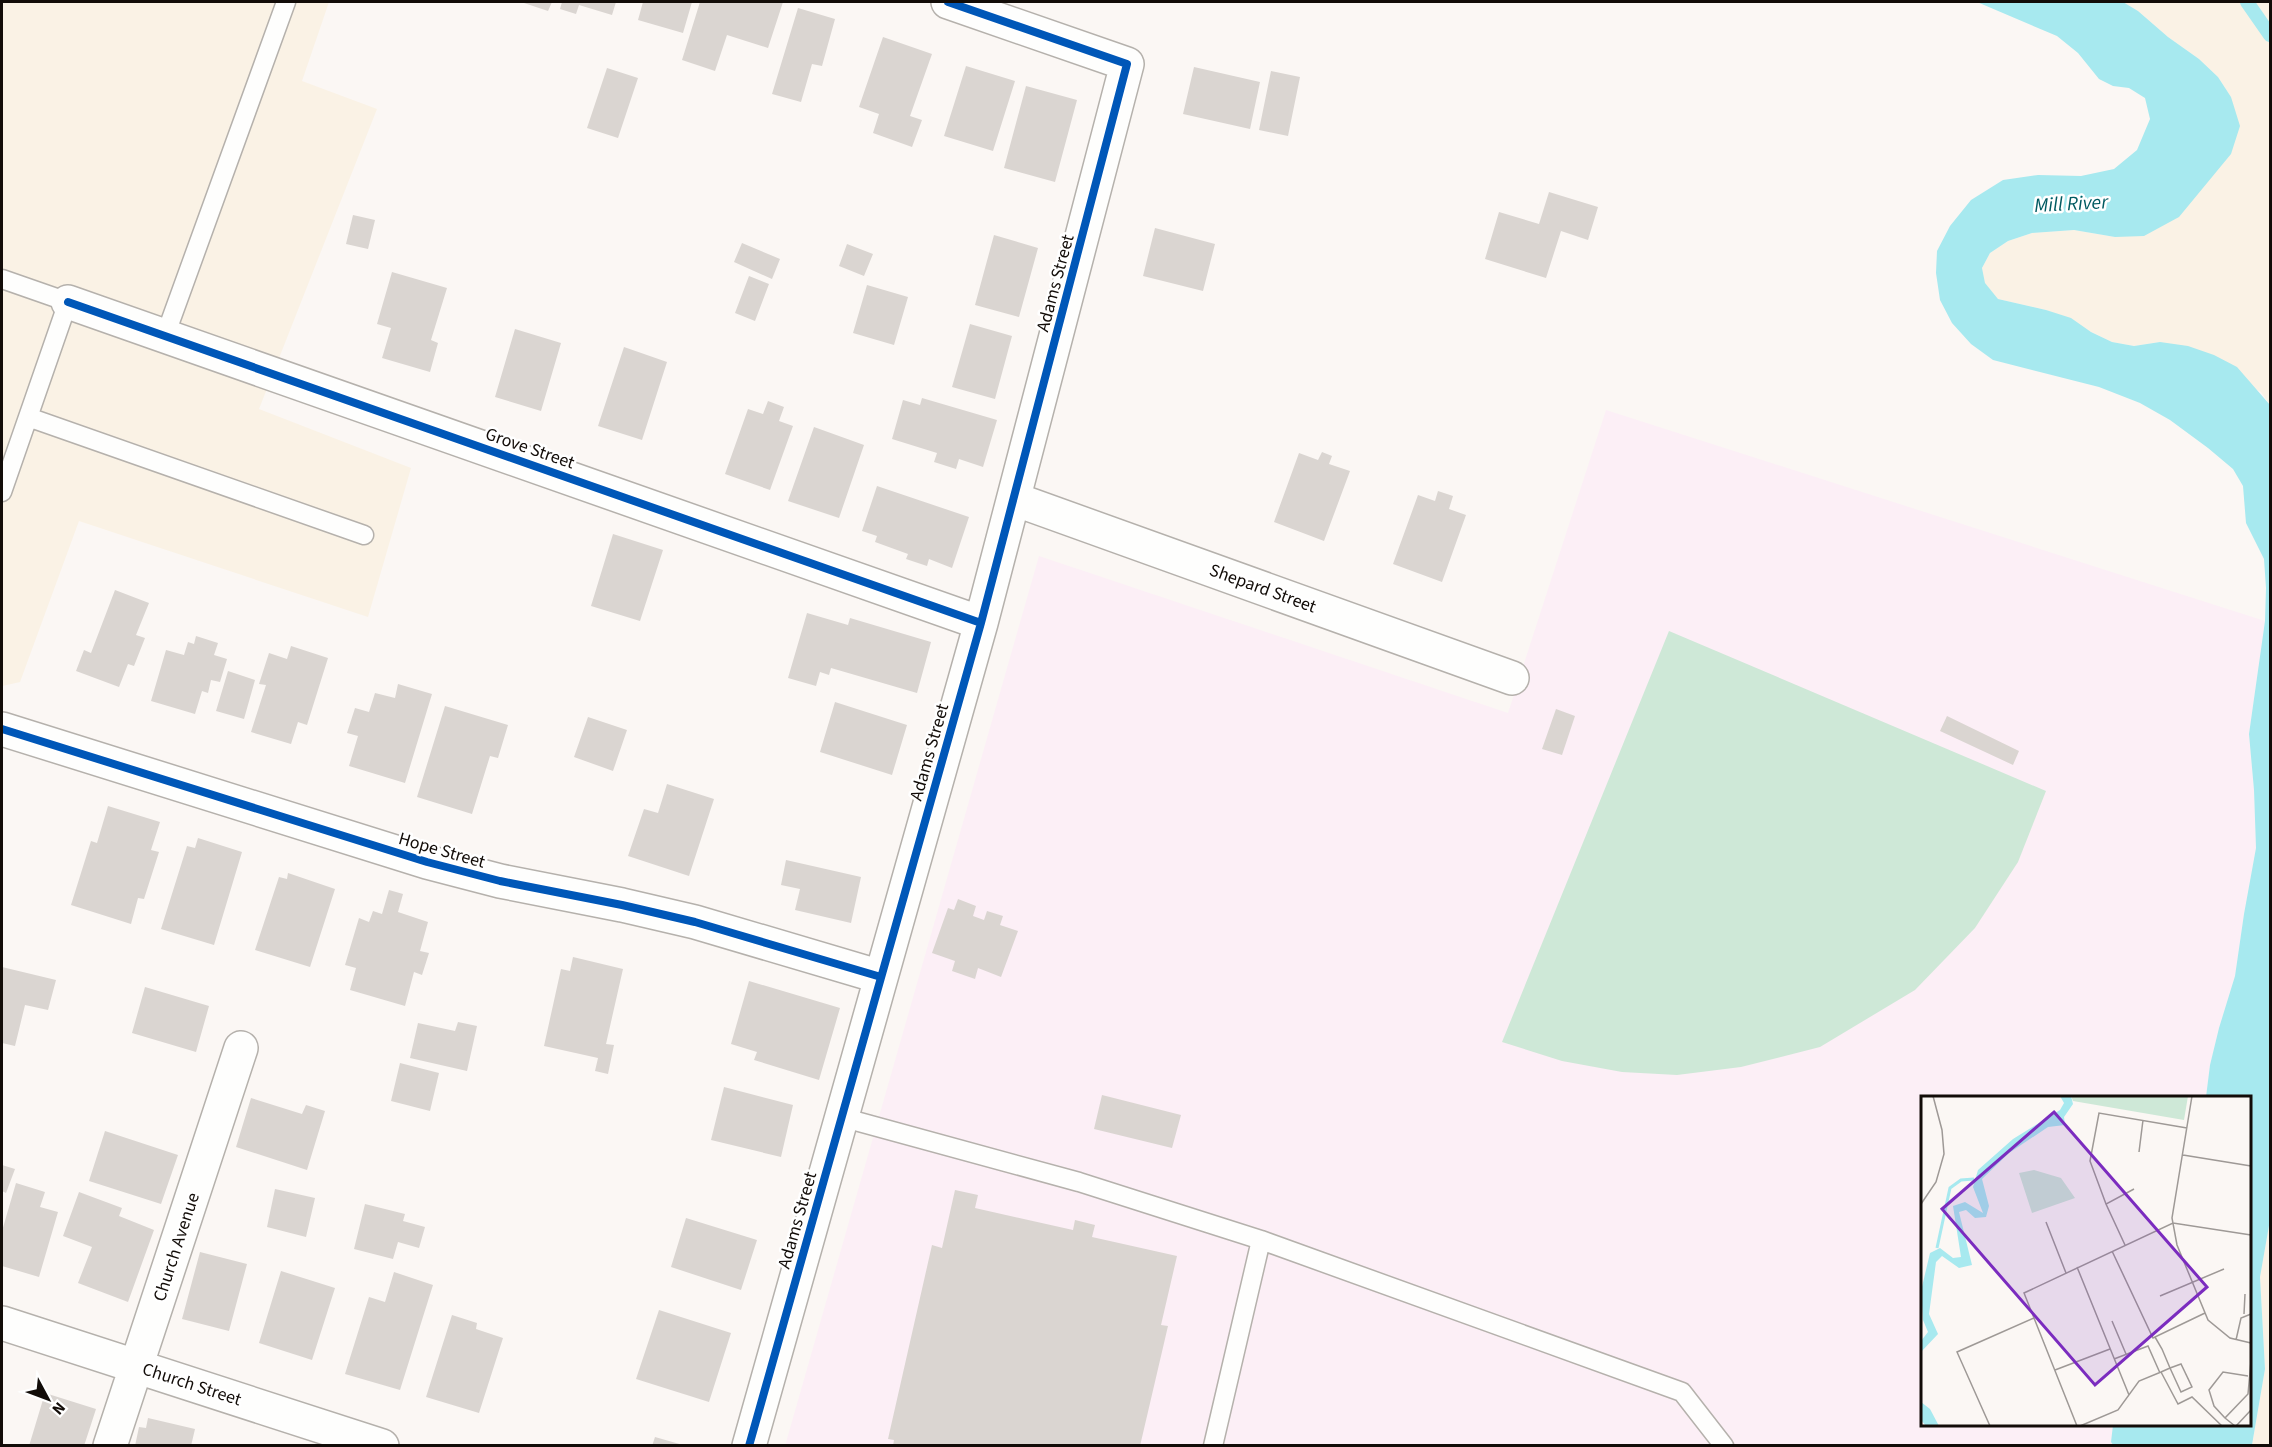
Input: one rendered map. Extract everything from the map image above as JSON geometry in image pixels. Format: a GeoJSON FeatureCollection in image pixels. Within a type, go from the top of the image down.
{"type":"FeatureCollection","features":[{"type":"Feature","properties":{"kind":"street","name":"Adams Street"},"geometry":{"type":"LineString","coordinates":[[749,1446],[981,623],[1127,64],[948,2]]}},
{"type":"Feature","properties":{"kind":"street","name":"Grove Street"},"geometry":{"type":"LineString","coordinates":[[68,302],[981,623]]}},
{"type":"Feature","properties":{"kind":"street","name":"Shepard Street"},"geometry":{"type":"LineString","coordinates":[[1014,499],[1512,678]]}},
{"type":"Feature","properties":{"kind":"street","name":"Hope Street"},"geometry":{"type":"LineString","coordinates":[[2,729],[436,865],[500,881],[695,922],[881,977]]}},
{"type":"Feature","properties":{"kind":"street","name":"Church Avenue"},"geometry":{"type":"LineString","coordinates":[[110,1446],[241,1048]]}},
{"type":"Feature","properties":{"kind":"street","name":"Church Street"},"geometry":{"type":"LineString","coordinates":[[2,1323],[382,1446]]}},
{"type":"Feature","properties":{"kind":"lane"},"geometry":{"type":"LineString","coordinates":[[165,336],[286,2]]}},
{"type":"Feature","properties":{"kind":"lane"},"geometry":{"type":"LineString","coordinates":[[2,279],[68,302],[2,492]]}},
{"type":"Feature","properties":{"kind":"lane"},"geometry":{"type":"LineString","coordinates":[[28,417],[364,535]]}},
{"type":"Feature","properties":{"kind":"lane"},"geometry":{"type":"LineString","coordinates":[[841,1117],[1079,1182],[1261,1240],[1682,1392],[1724,1446]]}},
{"type":"Feature","properties":{"kind":"lane"},"geometry":{"type":"LineString","coordinates":[[1213,1446],[1261,1240]]}},
{"type":"Feature","properties":{"kind":"shaded area"},"geometry":{"type":"Polygon","coordinates":[[[2,2],[329,2],[302,81],[377,109],[259,409],[411,468],[368,617],[79,521],[20,682],[2,686],[2,2]]]}},
{"type":"Feature","properties":{"kind":"shaded area"},"geometry":{"type":"Polygon","coordinates":[[[2123,2],[2270,2],[2270,405],[2261,392],[2160,342],[2134,346],[2112,342],[2046,310],[1998,299],[1985,284],[1982,268],[1990,253],[2008,241],[2032,233],[2074,230],[2115,237],[2231,97],[2218,77],[2199,59],[2168,37],[2138,11],[2123,2]]]}},
{"type":"Feature","properties":{"kind":"shaded area"},"geometry":{"type":"Polygon","coordinates":[[[1606,410],[2265,621],[2249,734],[2256,848],[2235,976],[2210,1065],[2206,1096],[1921,1096],[1921,1426],[2113,1426],[2111,1442],[2114,1445],[785,1446],[1039,556],[1508,713],[1606,410]]]}},
{"type":"Feature","properties":{"kind":"shaded area"},"geometry":{"type":"Polygon","coordinates":[[[2270,1220],[2270,1445],[2252,1446],[2265,1369],[2260,1277],[2270,1220]]]}},
{"type":"Feature","properties":{"kind":"green space"},"geometry":{"type":"Polygon","coordinates":[[[1669,631],[2046,791],[2018,862],[1975,928],[1915,990],[1820,1047],[1741,1067],[1677,1075],[1622,1072],[1562,1061],[1502,1042],[1669,631]]]}},
{"type":"Feature","properties":{"kind":"water","name":"Mill River"},"geometry":{"type":"Polygon","coordinates":[[[1977,2],[2123,2],[2138,11],[2168,37],[2199,59],[2218,77],[2231,97],[2240,126],[2231,154],[2179,217],[2144,236],[2115,237],[2074,230],[2032,233],[2008,241],[1990,253],[1982,268],[1985,283],[1998,299],[2071,318],[2091,332],[2112,342],[2134,346],[2160,342],[2188,346],[2214,355],[2237,367],[2270,405],[2270,1220],[2260,1277],[2265,1369],[2252,1445],[2114,1446],[2111,1442],[2113,1426],[2251,1426],[2251,1096],[2206,1096],[2210,1065],[2235,976],[2256,848],[2249,734],[2265,621],[2264,559],[2246,523],[2243,486],[2233,469],[2170,420],[2140,403],[2099,387],[1993,360],[1971,344],[1952,323],[1940,300],[1936,273],[1937,251],[1950,226],[1971,200],[2003,180],[2038,175],[2081,176],[2114,169],[2137,150],[2150,119],[2145,98],[2129,88],[2113,86],[2099,79],[2078,53],[2057,36],[1977,2]]]}},
{"type":"Feature","properties":{"kind":"building"},"geometry":{"type":"Polygon","coordinates":[[[521,2],[552,2],[548,11],[521,2]]]}},
{"type":"Feature","properties":{"kind":"building"},"geometry":{"type":"Polygon","coordinates":[[[562,2],[616,2],[612,15],[579,5],[576,14],[560,9],[562,2]]]}},
{"type":"Feature","properties":{"kind":"building"},"geometry":{"type":"Polygon","coordinates":[[[643,2],[692,2],[683,33],[638,20],[643,2]]]}},
{"type":"Feature","properties":{"kind":"building"},"geometry":{"type":"Polygon","coordinates":[[[700,2],[783,2],[768,48],[727,35],[715,71],[682,60],[700,2]]]}},
{"type":"Feature","properties":{"kind":"building"},"geometry":{"type":"Polygon","coordinates":[[[798,8],[835,19],[822,66],[812,64],[801,102],[772,94],[798,8]]]}},
{"type":"Feature","properties":{"kind":"building"},"geometry":{"type":"Polygon","coordinates":[[[883,37],[932,54],[910,116],[922,120],[912,147],[873,133],[879,114],[859,107],[883,37]]]}},
{"type":"Feature","properties":{"kind":"building"},"geometry":{"type":"Polygon","coordinates":[[[966,66],[1015,81],[993,151],[944,136],[966,66]]]}},
{"type":"Feature","properties":{"kind":"building"},"geometry":{"type":"Polygon","coordinates":[[[1194,67],[1260,82],[1250,129],[1183,114],[1194,67]]]}},
{"type":"Feature","properties":{"kind":"building"},"geometry":{"type":"Polygon","coordinates":[[[607,68],[638,78],[618,138],[587,128],[607,68]]]}},
{"type":"Feature","properties":{"kind":"building"},"geometry":{"type":"Polygon","coordinates":[[[1271,71],[1300,77],[1288,136],[1259,130],[1271,71]]]}},
{"type":"Feature","properties":{"kind":"building"},"geometry":{"type":"Polygon","coordinates":[[[1026,86],[1077,100],[1055,182],[1004,168],[1026,86]]]}},
{"type":"Feature","properties":{"kind":"building"},"geometry":{"type":"Polygon","coordinates":[[[1549,192],[1598,207],[1588,240],[1561,231],[1546,278],[1485,259],[1499,212],[1539,224],[1549,192]]]}},
{"type":"Feature","properties":{"kind":"building"},"geometry":{"type":"Polygon","coordinates":[[[353,215],[375,220],[368,249],[346,244],[353,215]]]}},
{"type":"Feature","properties":{"kind":"building"},"geometry":{"type":"Polygon","coordinates":[[[1155,228],[1215,244],[1203,291],[1143,276],[1155,228]]]}},
{"type":"Feature","properties":{"kind":"building"},"geometry":{"type":"Polygon","coordinates":[[[994,235],[1038,248],[1019,317],[975,305],[994,235]]]}},
{"type":"Feature","properties":{"kind":"building"},"geometry":{"type":"Polygon","coordinates":[[[742,243],[780,259],[772,279],[734,262],[742,243]]]}},
{"type":"Feature","properties":{"kind":"building"},"geometry":{"type":"Polygon","coordinates":[[[847,244],[873,254],[864,276],[839,266],[847,244]]]}},
{"type":"Feature","properties":{"kind":"building"},"geometry":{"type":"Polygon","coordinates":[[[392,272],[447,288],[431,340],[438,343],[430,372],[382,358],[391,328],[377,324],[392,272]]]}},
{"type":"Feature","properties":{"kind":"building"},"geometry":{"type":"Polygon","coordinates":[[[749,276],[769,284],[755,321],[735,313],[749,276]]]}},
{"type":"Feature","properties":{"kind":"building"},"geometry":{"type":"Polygon","coordinates":[[[867,285],[908,297],[894,345],[853,333],[867,285]]]}},
{"type":"Feature","properties":{"kind":"building"},"geometry":{"type":"Polygon","coordinates":[[[970,324],[1012,336],[995,399],[952,387],[970,324]]]}},
{"type":"Feature","properties":{"kind":"building"},"geometry":{"type":"Polygon","coordinates":[[[515,329],[561,343],[541,411],[495,397],[515,329]]]}},
{"type":"Feature","properties":{"kind":"building"},"geometry":{"type":"Polygon","coordinates":[[[624,347],[667,362],[642,440],[598,426],[624,347]]]}},
{"type":"Feature","properties":{"kind":"building"},"geometry":{"type":"Polygon","coordinates":[[[922,398],[997,420],[983,467],[959,459],[956,469],[934,462],[937,453],[892,439],[903,400],[920,405],[922,398]]]}},
{"type":"Feature","properties":{"kind":"building"},"geometry":{"type":"Polygon","coordinates":[[[768,401],[784,407],[779,421],[793,426],[770,490],[725,474],[748,409],[763,414],[768,401]]]}},
{"type":"Feature","properties":{"kind":"building"},"geometry":{"type":"Polygon","coordinates":[[[814,427],[864,445],[839,518],[788,501],[814,427]]]}},
{"type":"Feature","properties":{"kind":"building"},"geometry":{"type":"Polygon","coordinates":[[[1322,452],[1332,456],[1329,464],[1350,471],[1324,541],[1274,522],[1299,453],[1318,460],[1322,452]]]}},
{"type":"Feature","properties":{"kind":"building"},"geometry":{"type":"Polygon","coordinates":[[[877,486],[969,517],[952,568],[929,559],[927,566],[906,559],[908,554],[875,542],[877,536],[862,531],[877,486]]]}},
{"type":"Feature","properties":{"kind":"building"},"geometry":{"type":"Polygon","coordinates":[[[1438,491],[1453,496],[1449,509],[1466,515],[1442,582],[1393,564],[1418,495],[1435,501],[1438,491]]]}},
{"type":"Feature","properties":{"kind":"building"},"geometry":{"type":"Polygon","coordinates":[[[613,534],[663,550],[640,621],[591,606],[613,534]]]}},
{"type":"Feature","properties":{"kind":"building"},"geometry":{"type":"Polygon","coordinates":[[[115,590],[149,603],[136,635],[145,638],[134,666],[128,664],[119,687],[76,671],[84,650],[91,653],[115,590]]]}},
{"type":"Feature","properties":{"kind":"building"},"geometry":{"type":"Polygon","coordinates":[[[807,613],[848,625],[850,618],[931,642],[917,693],[831,668],[829,675],[820,672],[816,686],[788,678],[807,613]]]}},
{"type":"Feature","properties":{"kind":"building"},"geometry":{"type":"Polygon","coordinates":[[[196,636],[218,643],[214,655],[227,659],[220,682],[211,680],[208,693],[202,691],[195,714],[151,701],[166,650],[184,655],[188,642],[194,644],[196,636]]]}},
{"type":"Feature","properties":{"kind":"building"},"geometry":{"type":"Polygon","coordinates":[[[291,646],[328,658],[307,725],[298,722],[291,744],[251,732],[266,685],[259,684],[269,653],[287,659],[291,646]]]}},
{"type":"Feature","properties":{"kind":"building"},"geometry":{"type":"Polygon","coordinates":[[[228,671],[255,680],[244,719],[216,711],[228,671]]]}},
{"type":"Feature","properties":{"kind":"building"},"geometry":{"type":"Polygon","coordinates":[[[398,684],[432,694],[405,783],[349,766],[358,736],[347,733],[355,708],[369,712],[375,693],[395,698],[398,684]]]}},
{"type":"Feature","properties":{"kind":"building"},"geometry":{"type":"Polygon","coordinates":[[[835,702],[907,725],[892,775],[820,752],[835,702]]]}},
{"type":"Feature","properties":{"kind":"building"},"geometry":{"type":"Polygon","coordinates":[[[445,706],[508,725],[498,758],[490,756],[472,814],[417,797],[445,706]]]}},
{"type":"Feature","properties":{"kind":"building"},"geometry":{"type":"Polygon","coordinates":[[[1556,709],[1575,716],[1562,755],[1542,749],[1556,709]]]}},
{"type":"Feature","properties":{"kind":"building"},"geometry":{"type":"Polygon","coordinates":[[[1947,716],[2019,751],[2013,765],[1940,731],[1947,716]]]}},
{"type":"Feature","properties":{"kind":"building"},"geometry":{"type":"Polygon","coordinates":[[[588,717],[627,730],[613,771],[574,757],[588,717]]]}},
{"type":"Feature","properties":{"kind":"building"},"geometry":{"type":"Polygon","coordinates":[[[667,784],[714,799],[689,876],[628,856],[644,809],[658,813],[667,784]]]}},
{"type":"Feature","properties":{"kind":"building"},"geometry":{"type":"Polygon","coordinates":[[[108,806],[160,822],[151,850],[159,852],[144,899],[138,898],[131,924],[71,905],[91,841],[97,843],[108,806]]]}},
{"type":"Feature","properties":{"kind":"building"},"geometry":{"type":"Polygon","coordinates":[[[198,838],[242,852],[214,945],[161,929],[187,846],[195,848],[198,838]]]}},
{"type":"Feature","properties":{"kind":"building"},"geometry":{"type":"Polygon","coordinates":[[[786,860],[861,877],[851,923],[795,910],[800,889],[781,885],[786,860]]]}},
{"type":"Feature","properties":{"kind":"building"},"geometry":{"type":"Polygon","coordinates":[[[288,873],[335,889],[310,967],[255,950],[279,877],[287,879],[288,873]]]}},
{"type":"Feature","properties":{"kind":"building"},"geometry":{"type":"Polygon","coordinates":[[[389,890],[403,894],[398,912],[428,922],[420,951],[429,953],[422,975],[414,972],[405,1006],[350,990],[356,968],[345,965],[359,918],[369,922],[373,911],[382,914],[389,890]]]}},
{"type":"Feature","properties":{"kind":"building"},"geometry":{"type":"Polygon","coordinates":[[[958,899],[976,906],[973,916],[984,920],[987,911],[1003,916],[1000,925],[1018,931],[1001,977],[978,968],[975,979],[952,971],[955,961],[932,953],[948,908],[954,910],[958,899]]]}},
{"type":"Feature","properties":{"kind":"building"},"geometry":{"type":"Polygon","coordinates":[[[573,957],[623,969],[606,1044],[614,1045],[608,1074],[595,1071],[598,1058],[544,1046],[561,969],[570,971],[573,957]]]}},
{"type":"Feature","properties":{"kind":"building"},"geometry":{"type":"Polygon","coordinates":[[[2,967],[56,980],[48,1010],[25,1005],[15,1046],[2,1043],[2,967]]]}},
{"type":"Feature","properties":{"kind":"building"},"geometry":{"type":"Polygon","coordinates":[[[749,981],[840,1008],[819,1080],[754,1060],[757,1052],[731,1044],[749,981]]]}},
{"type":"Feature","properties":{"kind":"building"},"geometry":{"type":"Polygon","coordinates":[[[145,987],[209,1006],[196,1052],[132,1033],[145,987]]]}},
{"type":"Feature","properties":{"kind":"building"},"geometry":{"type":"Polygon","coordinates":[[[458,1022],[477,1026],[467,1071],[410,1058],[418,1023],[455,1031],[458,1022]]]}},
{"type":"Feature","properties":{"kind":"building"},"geometry":{"type":"Polygon","coordinates":[[[400,1063],[439,1073],[430,1111],[391,1101],[400,1063]]]}},
{"type":"Feature","properties":{"kind":"building"},"geometry":{"type":"Polygon","coordinates":[[[724,1087],[793,1105],[781,1157],[711,1140],[724,1087]]]}},
{"type":"Feature","properties":{"kind":"building"},"geometry":{"type":"Polygon","coordinates":[[[1102,1095],[1181,1115],[1172,1148],[1094,1129],[1102,1095]]]}},
{"type":"Feature","properties":{"kind":"building"},"geometry":{"type":"Polygon","coordinates":[[[251,1098],[302,1114],[306,1105],[325,1111],[307,1170],[236,1147],[251,1098]]]}},
{"type":"Feature","properties":{"kind":"building"},"geometry":{"type":"Polygon","coordinates":[[[105,1131],[178,1155],[161,1204],[89,1181],[105,1131]]]}},
{"type":"Feature","properties":{"kind":"building"},"geometry":{"type":"Polygon","coordinates":[[[2,1165],[15,1169],[6,1193],[2,1191],[2,1165]]]}},
{"type":"Feature","properties":{"kind":"building"},"geometry":{"type":"Polygon","coordinates":[[[16,1183],[45,1192],[40,1207],[58,1212],[39,1277],[2,1266],[2,1231],[16,1183]]]}},
{"type":"Feature","properties":{"kind":"building"},"geometry":{"type":"Polygon","coordinates":[[[275,1189],[315,1198],[306,1237],[267,1227],[275,1189]]]}},
{"type":"Feature","properties":{"kind":"building"},"geometry":{"type":"Polygon","coordinates":[[[955,1190],[978,1195],[975,1208],[1073,1230],[1075,1220],[1095,1225],[1092,1237],[1177,1256],[1161,1325],[1168,1326],[1140,1446],[893,1446],[894,1440],[888,1439],[932,1245],[942,1248],[955,1190]]]}},
{"type":"Feature","properties":{"kind":"building"},"geometry":{"type":"Polygon","coordinates":[[[79,1192],[122,1208],[119,1216],[154,1230],[128,1302],[78,1283],[92,1247],[63,1236],[79,1192]]]}},
{"type":"Feature","properties":{"kind":"building"},"geometry":{"type":"Polygon","coordinates":[[[365,1204],[405,1214],[403,1221],[425,1227],[419,1248],[398,1242],[393,1259],[354,1249],[365,1204]]]}},
{"type":"Feature","properties":{"kind":"building"},"geometry":{"type":"Polygon","coordinates":[[[686,1218],[757,1240],[741,1290],[671,1267],[686,1218]]]}},
{"type":"Feature","properties":{"kind":"building"},"geometry":{"type":"Polygon","coordinates":[[[200,1252],[247,1264],[229,1331],[182,1319],[200,1252]]]}},
{"type":"Feature","properties":{"kind":"building"},"geometry":{"type":"Polygon","coordinates":[[[281,1271],[335,1288],[312,1360],[259,1343],[281,1271]]]}},
{"type":"Feature","properties":{"kind":"building"},"geometry":{"type":"Polygon","coordinates":[[[394,1272],[433,1285],[400,1390],[345,1374],[369,1297],[385,1302],[394,1272]]]}},
{"type":"Feature","properties":{"kind":"building"},"geometry":{"type":"Polygon","coordinates":[[[659,1310],[731,1333],[709,1402],[636,1379],[659,1310]]]}},
{"type":"Feature","properties":{"kind":"building"},"geometry":{"type":"Polygon","coordinates":[[[452,1315],[477,1323],[476,1329],[503,1338],[479,1413],[426,1397],[452,1315]]]}},
{"type":"Feature","properties":{"kind":"building"},"geometry":{"type":"Polygon","coordinates":[[[45,1393],[96,1409],[84,1446],[29,1446],[45,1393]]]}},
{"type":"Feature","properties":{"kind":"building"},"geometry":{"type":"Polygon","coordinates":[[[148,1418],[195,1429],[191,1446],[135,1446],[139,1427],[146,1428],[148,1418]]]}},
{"type":"Feature","properties":{"kind":"building"},"geometry":{"type":"Polygon","coordinates":[[[655,1437],[683,1445],[683,1446],[652,1446],[655,1437]]]}},
{"type":"Feature","properties":{"kind":"waterway"},"geometry":{"type":"LineString","coordinates":[[2247,2],[2270,35]]}},
{"type":"Feature","properties":{"kind":"cycle path"},"geometry":{"type":"LineString","coordinates":[[749,1446],[981,623],[1127,64],[948,2]]}},
{"type":"Feature","properties":{"kind":"cycle path"},"geometry":{"type":"LineString","coordinates":[[68,302],[981,623]]}},
{"type":"Feature","properties":{"kind":"cycle path"},"geometry":{"type":"LineString","coordinates":[[2,729],[427,862],[500,881],[695,922],[881,977]]}}]}
